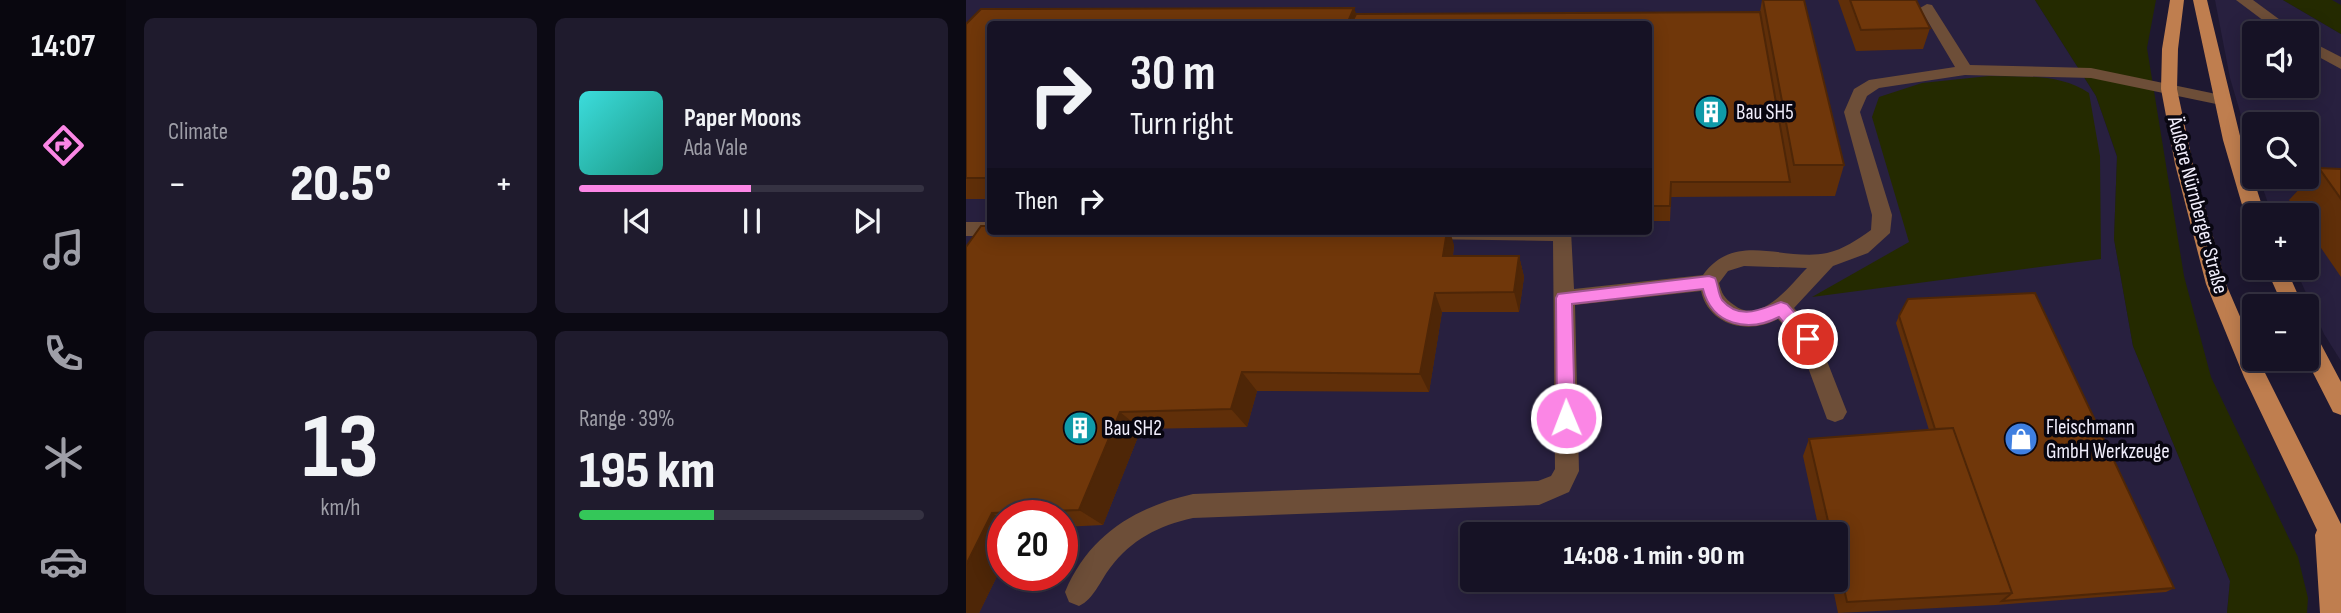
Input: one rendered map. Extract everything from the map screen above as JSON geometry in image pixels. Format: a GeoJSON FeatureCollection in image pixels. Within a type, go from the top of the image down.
{"type":"FeatureCollection","features":[{"type":"Feature","properties":{"kind":"main road","name":"Äußere Nürnberger Straße"},"geometry":{"type":"LineString","coordinates":[[2178,0],[2170,48],[2169,89],[2184,164],[2216,284],[2255,377],[2334,540]]}},
{"type":"Feature","properties":{"kind":"main road"},"geometry":{"type":"LineString","coordinates":[[2200,0],[2200,14],[2221,100],[2250,203]]}},
{"type":"Feature","properties":{"kind":"main road"},"geometry":{"type":"LineString","coordinates":[[2319,362],[2341,405]]}},
{"type":"Feature","properties":{"kind":"main road"},"geometry":{"type":"LineString","coordinates":[[2334,540],[2334,613]]}},
{"type":"Feature","properties":{"kind":"street"},"geometry":{"type":"LineString","coordinates":[[2244,0],[2273,21]]}},
{"type":"Feature","properties":{"kind":"street"},"geometry":{"type":"LineString","coordinates":[[1927,8],[1965,70]]}},
{"type":"Feature","properties":{"kind":"street"},"geometry":{"type":"LineString","coordinates":[[2319,51],[2341,64]]}},
{"type":"Feature","properties":{"kind":"street"},"geometry":{"type":"LineString","coordinates":[[1564,298],[1709,282],[1721,265],[1744,258],[1826,261],[1861,248],[1880,233],[1882,215],[1852,112],[1860,93],[1875,84],[1965,70],[2091,73],[2221,100]]}},
{"type":"Feature","properties":{"kind":"street"},"geometry":{"type":"LineString","coordinates":[[966,229],[987,229]]}},
{"type":"Feature","properties":{"kind":"street"},"geometry":{"type":"LineString","coordinates":[[1079,592],[1100,556],[1144,520],[1163,511],[1193,506],[1539,493],[1560,484],[1567,471],[1563,235]]}},
{"type":"Feature","properties":{"kind":"street"},"geometry":{"type":"LineString","coordinates":[[1709,282],[1714,302],[1734,317],[1760,319],[1781,308],[1826,261]]}},
{"type":"Feature","properties":{"kind":"street"},"geometry":{"type":"LineString","coordinates":[[1781,308],[1808,339],[1835,412]]}},
{"type":"Feature","properties":{"kind":"shaded area"},"geometry":{"type":"Polygon","coordinates":[[[966,0],[2035,0],[2096,96],[2117,157],[2114,239],[2133,346],[2230,581],[2227,613],[966,613],[966,0]]]}},
{"type":"Feature","properties":{"kind":"shaded area"},"geometry":{"type":"Polygon","coordinates":[[[2215,0],[2283,0],[2319,21],[2242,21],[2242,98],[2319,98],[2319,21],[2341,34],[2341,361],[2319,323],[2319,294],[2306,294],[2300,280],[2319,280],[2319,203],[2268,203],[2263,189],[2319,189],[2319,112],[2242,112],[2242,118],[2230,78],[2215,0]]]}},
{"type":"Feature","properties":{"kind":"green space"},"geometry":{"type":"Polygon","coordinates":[[[2035,0],[2156,0],[2147,48],[2184,276],[2211,377],[2298,557],[2308,598],[2307,613],[2227,613],[2230,581],[2133,346],[2114,239],[2117,156],[2096,96],[2035,0]]]}},
{"type":"Feature","properties":{"kind":"green space"},"geometry":{"type":"Polygon","coordinates":[[[2283,0],[2332,0],[2341,5],[2341,34],[2283,0]]]}},
{"type":"Feature","properties":{"kind":"green space"},"geometry":{"type":"Polygon","coordinates":[[[1989,76],[2054,79],[2089,93],[2100,156],[2101,259],[1812,297],[1909,242],[1872,117],[1879,97],[1922,83],[1989,76]]]}},
{"type":"Feature","properties":{"kind":"building"},"geometry":{"type":"Polygon","coordinates":[[[1763,0],[1804,0],[1844,165],[1794,165],[1763,0]]]}},
{"type":"Feature","properties":{"kind":"building"},"geometry":{"type":"Polygon","coordinates":[[[1850,0],[1916,0],[1930,28],[1861,30],[1850,0]]]}},
{"type":"Feature","properties":{"kind":"building"},"geometry":{"type":"Polygon","coordinates":[[[1354,8],[1348,21],[987,21],[987,178],[966,178],[966,24],[981,9],[1354,8]]]}},
{"type":"Feature","properties":{"kind":"building","name":"Bau SH5"},"geometry":{"type":"Polygon","coordinates":[[[1760,12],[1790,182],[1671,182],[1670,206],[1652,206],[1652,21],[1352,21],[1356,14],[1760,12]]]}},
{"type":"Feature","properties":{"kind":"building"},"geometry":{"type":"Polygon","coordinates":[[[2319,168],[2341,169],[2341,199],[2319,168]]]}},
{"type":"Feature","properties":{"kind":"building","name":"Bau SH2"},"geometry":{"type":"Polygon","coordinates":[[[981,226],[987,226],[987,235],[1446,235],[1443,256],[1519,256],[1514,292],[1435,293],[1420,374],[1242,372],[1231,409],[1120,412],[1079,510],[1078,500],[987,500],[987,523],[966,565],[966,247],[981,226]]]}},
{"type":"Feature","properties":{"kind":"building"},"geometry":{"type":"Polygon","coordinates":[[[2035,293],[2174,588],[2002,601],[2012,593],[1953,428],[1935,429],[1899,316],[1908,299],[2035,293]]]}},
{"type":"Feature","properties":{"kind":"building"},"geometry":{"type":"Polygon","coordinates":[[[1953,428],[2012,593],[1847,602],[1845,592],[1848,592],[1848,522],[1828,522],[1809,439],[1953,428]]]}},
{"type":"Feature","properties":{"kind":"place","name":"Bau SH5"},"geometry":{"type":"Point","coordinates":[1711,112]}},
{"type":"Feature","properties":{"kind":"place","name":"Bau SH2"},"geometry":{"type":"Point","coordinates":[1080,428]}},
{"type":"Feature","properties":{"kind":"place","name":"Fleischmann GmbH Werkzeuge"},"geometry":{"type":"Point","coordinates":[2021,439]}},
{"type":"Feature","properties":{"kind":"route"},"geometry":{"type":"LineString","coordinates":[[1566,418],[1564,298],[1709,282],[1714,302],[1734,317],[1760,319],[1781,308],[1808,339]]}}]}
